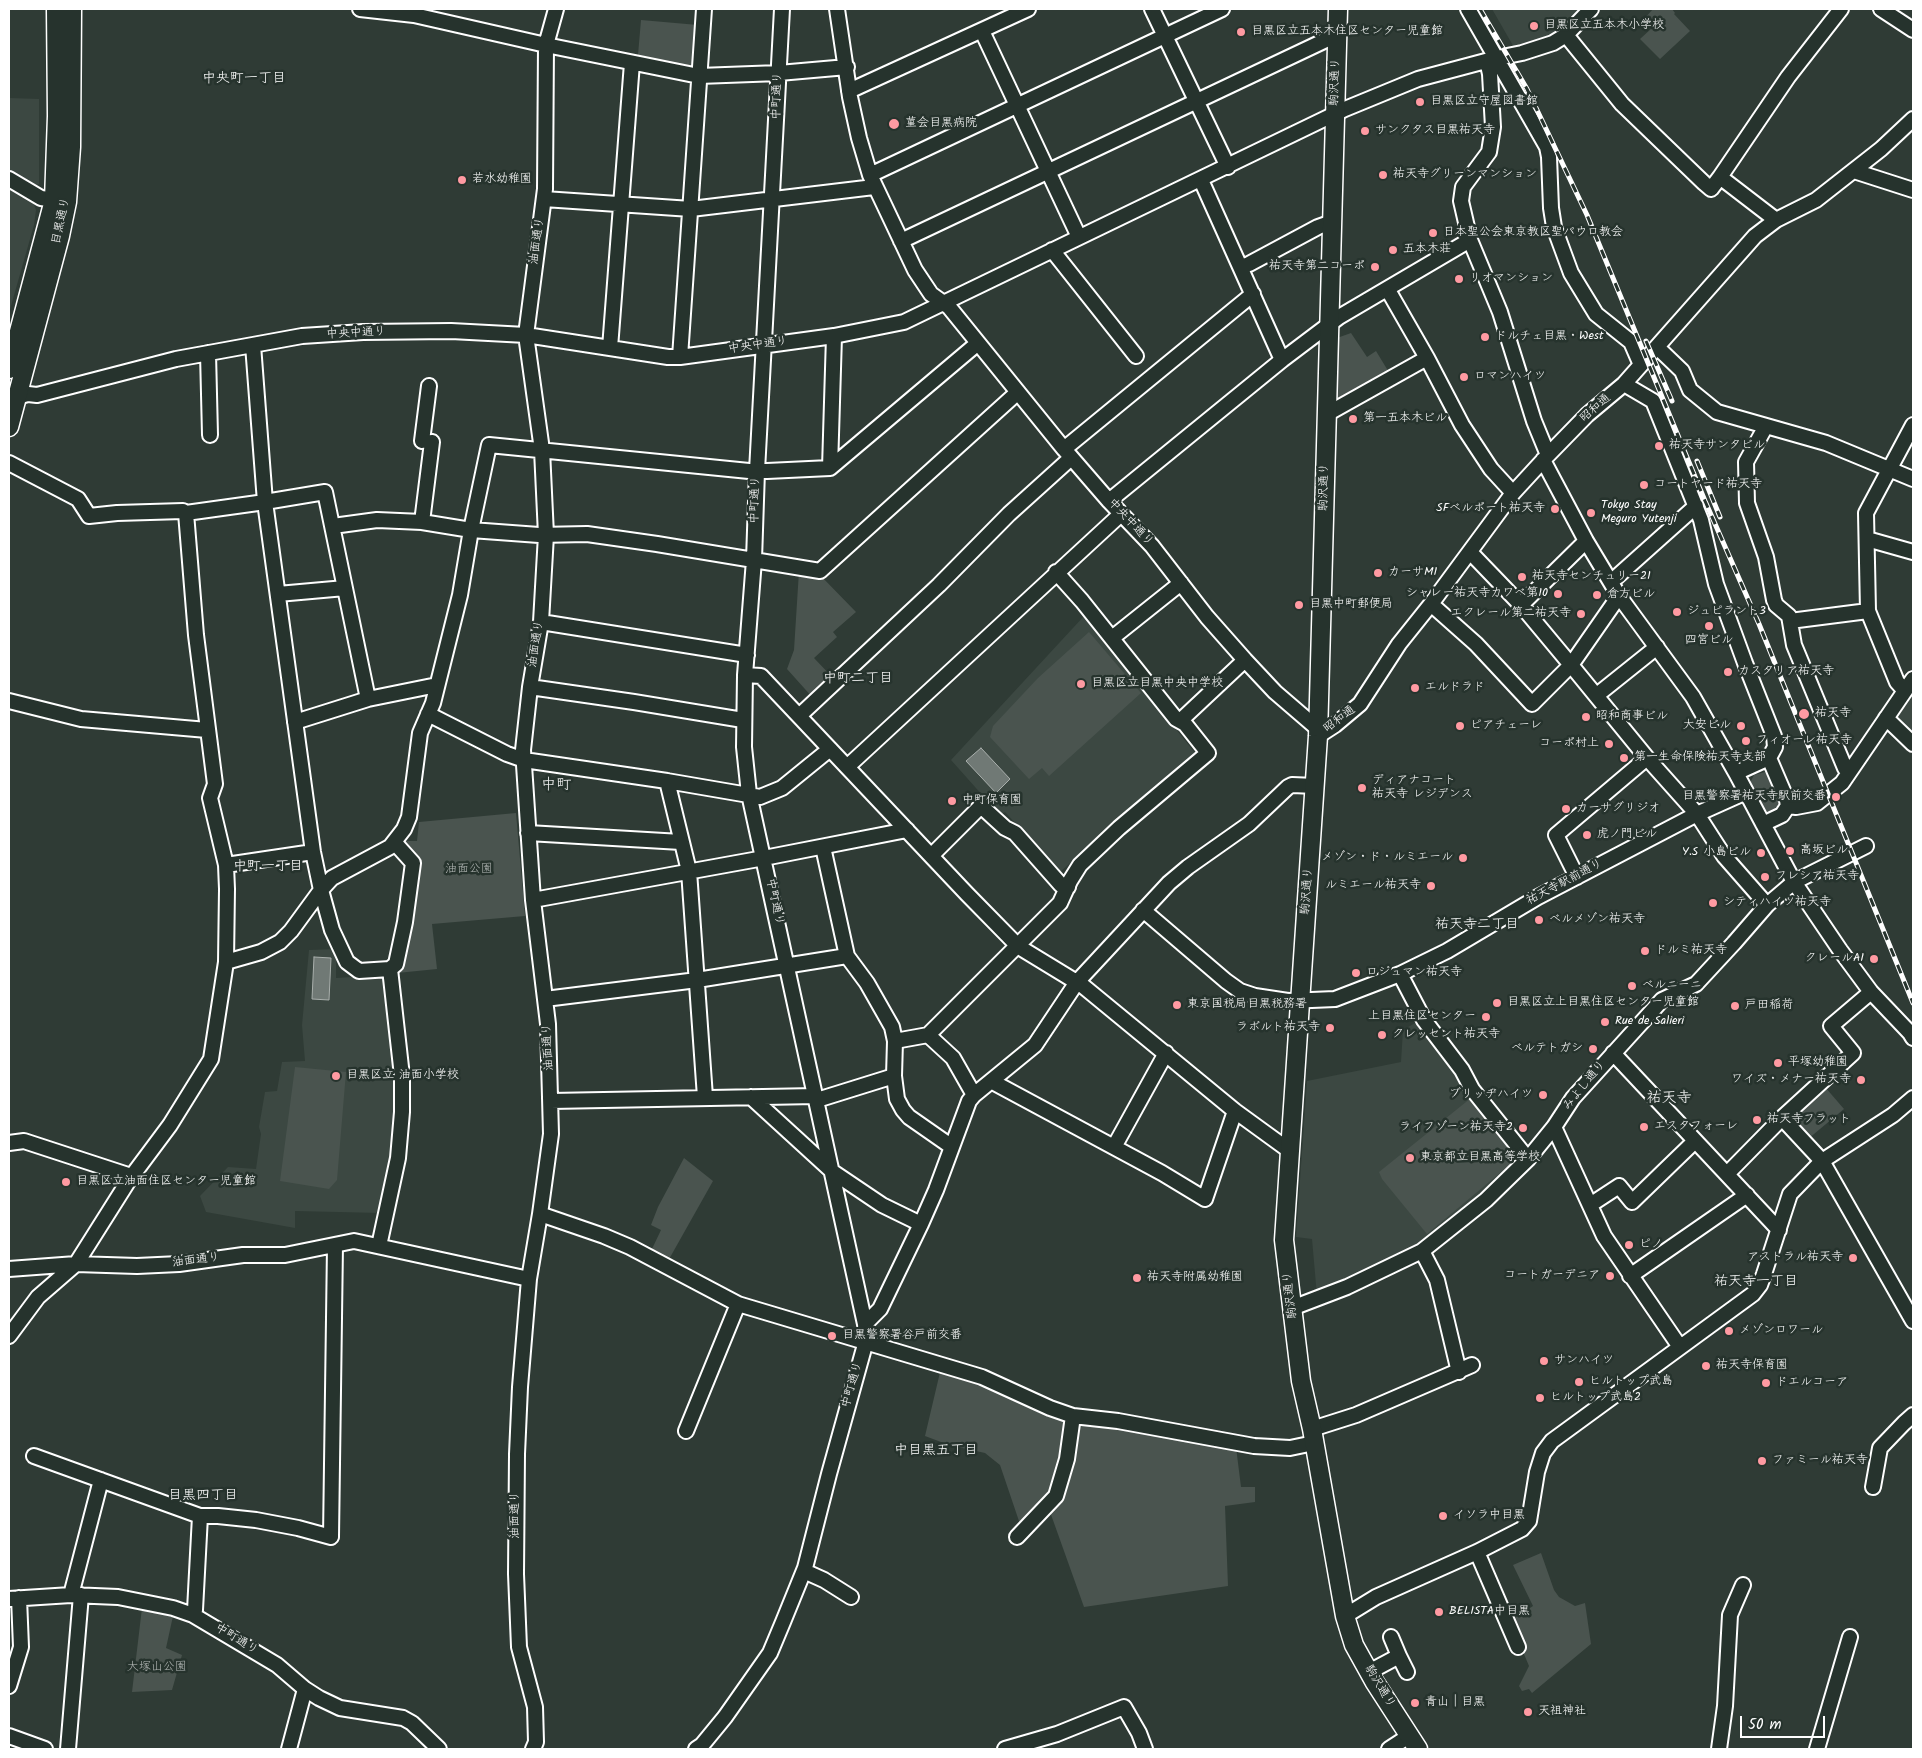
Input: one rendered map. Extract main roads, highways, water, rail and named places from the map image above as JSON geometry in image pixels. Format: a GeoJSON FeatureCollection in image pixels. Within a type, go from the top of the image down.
{"type":"FeatureCollection","features":[{"type":"Feature","properties":{"kind":"main road","name":"目黒通り"},"geometry":{"type":"LineString","coordinates":[[9,369],[61,201],[56,9]]}},
{"type":"Feature","properties":{"kind":"main road","name":"目黒通り"},"geometry":{"type":"LineString","coordinates":[[9,427],[13,398],[61,201],[71,147],[72,9]]}},
{"type":"Feature","properties":{"kind":"main road","name":"駒沢通り"},"geometry":{"type":"LineString","coordinates":[[1338,9],[1316,786],[1284,1240],[1301,1381],[1313,1436],[1345,1616],[1354,1645],[1414,1743]]}},
{"type":"Feature","properties":{"kind":"railway"},"geometry":{"type":"LineString","coordinates":[[1480,9],[1527,89],[1587,215],[1705,501],[1759,624],[1913,1003]]}},
{"type":"Feature","properties":{"kind":"railway"},"geometry":{"type":"LineString","coordinates":[[1646,341],[1672,401]]}},
{"type":"Feature","properties":{"kind":"railway"},"geometry":{"type":"LineString","coordinates":[[1697,461],[1720,517]]}},
{"type":"Feature","properties":{"kind":"place","name":"目黒区立五本木小学校"},"geometry":{"type":"Point","coordinates":[1534,26]}},
{"type":"Feature","properties":{"kind":"place","name":"目黒区立五本木住区センター児童館"},"geometry":{"type":"Point","coordinates":[1241,32]}},
{"type":"Feature","properties":{"kind":"place","name":"目黒区立守屋図書館"},"geometry":{"type":"Point","coordinates":[1420,102]}},
{"type":"Feature","properties":{"kind":"place","name":"菫会目黒病院"},"geometry":{"type":"Point","coordinates":[894,124]}},
{"type":"Feature","properties":{"kind":"place","name":"サンクタス目黒祐天寺"},"geometry":{"type":"Point","coordinates":[1365,131]}},
{"type":"Feature","properties":{"kind":"place","name":"祐天寺グリーンマンション"},"geometry":{"type":"Point","coordinates":[1383,175]}},
{"type":"Feature","properties":{"kind":"place","name":"若水幼稚園"},"geometry":{"type":"Point","coordinates":[462,180]}},
{"type":"Feature","properties":{"kind":"place","name":"日本聖公会東京教区聖パウロ教会"},"geometry":{"type":"Point","coordinates":[1433,233]}},
{"type":"Feature","properties":{"kind":"place","name":"五本木荘"},"geometry":{"type":"Point","coordinates":[1393,250]}},
{"type":"Feature","properties":{"kind":"place","name":"祐天寺第二コーポ"},"geometry":{"type":"Point","coordinates":[1375,267]}},
{"type":"Feature","properties":{"kind":"place","name":"リオマンション"},"geometry":{"type":"Point","coordinates":[1459,279]}},
{"type":"Feature","properties":{"kind":"place","name":"ドルチェ目黒・West"},"geometry":{"type":"Point","coordinates":[1485,337]}},
{"type":"Feature","properties":{"kind":"place","name":"ロマンハイツ"},"geometry":{"type":"Point","coordinates":[1464,377]}},
{"type":"Feature","properties":{"kind":"place","name":"第一五本木ビル"},"geometry":{"type":"Point","coordinates":[1353,419]}},
{"type":"Feature","properties":{"kind":"place","name":"祐天寺サンタビル"},"geometry":{"type":"Point","coordinates":[1659,446]}},
{"type":"Feature","properties":{"kind":"place","name":"コートヤード祐天寺"},"geometry":{"type":"Point","coordinates":[1644,485]}},
{"type":"Feature","properties":{"kind":"place","name":"SFベルポート祐天寺"},"geometry":{"type":"Point","coordinates":[1555,509]}},
{"type":"Feature","properties":{"kind":"place","name":"Tokyo Stay Meguro Yutenji"},"geometry":{"type":"Point","coordinates":[1591,513]}},
{"type":"Feature","properties":{"kind":"place","name":"カーサMI"},"geometry":{"type":"Point","coordinates":[1378,573]}},
{"type":"Feature","properties":{"kind":"place","name":"祐天寺センチュリー21"},"geometry":{"type":"Point","coordinates":[1522,577]}},
{"type":"Feature","properties":{"kind":"place","name":"シャレー祐天寺カワベ第10"},"geometry":{"type":"Point","coordinates":[1558,594]}},
{"type":"Feature","properties":{"kind":"place","name":"倉方ビル"},"geometry":{"type":"Point","coordinates":[1597,595]}},
{"type":"Feature","properties":{"kind":"place","name":"目黒中町郵便局"},"geometry":{"type":"Point","coordinates":[1299,605]}},
{"type":"Feature","properties":{"kind":"place","name":"ジュピラント3"},"geometry":{"type":"Point","coordinates":[1677,612]}},
{"type":"Feature","properties":{"kind":"place","name":"エクレール第二祐天寺"},"geometry":{"type":"Point","coordinates":[1581,614]}},
{"type":"Feature","properties":{"kind":"place","name":"四宮ビル"},"geometry":{"type":"Point","coordinates":[1709,626]}},
{"type":"Feature","properties":{"kind":"place","name":"カスタリア祐天寺"},"geometry":{"type":"Point","coordinates":[1728,672]}},
{"type":"Feature","properties":{"kind":"place","name":"目黒区立目黒中央中学校"},"geometry":{"type":"Point","coordinates":[1081,684]}},
{"type":"Feature","properties":{"kind":"place","name":"エルドラド"},"geometry":{"type":"Point","coordinates":[1415,688]}},
{"type":"Feature","properties":{"kind":"place","name":"祐天寺"},"geometry":{"type":"Point","coordinates":[1804,714]}},
{"type":"Feature","properties":{"kind":"place","name":"昭和商事ビル"},"geometry":{"type":"Point","coordinates":[1586,717]}},
{"type":"Feature","properties":{"kind":"place","name":"ピアチェーレ"},"geometry":{"type":"Point","coordinates":[1460,726]}},
{"type":"Feature","properties":{"kind":"place","name":"大安ビル"},"geometry":{"type":"Point","coordinates":[1741,726]}},
{"type":"Feature","properties":{"kind":"place","name":"フィオーレ祐天寺"},"geometry":{"type":"Point","coordinates":[1746,741]}},
{"type":"Feature","properties":{"kind":"place","name":"コーポ村上"},"geometry":{"type":"Point","coordinates":[1609,744]}},
{"type":"Feature","properties":{"kind":"place","name":"第一生命保険祐天寺支部"},"geometry":{"type":"Point","coordinates":[1624,758]}},
{"type":"Feature","properties":{"kind":"place","name":"ディアナコート 祐天寺 レジデンス"},"geometry":{"type":"Point","coordinates":[1362,788]}},
{"type":"Feature","properties":{"kind":"place","name":"目黒警察署祐天寺駅前交番"},"geometry":{"type":"Point","coordinates":[1836,797]}},
{"type":"Feature","properties":{"kind":"place","name":"中町保育園"},"geometry":{"type":"Point","coordinates":[952,801]}},
{"type":"Feature","properties":{"kind":"place","name":"カーサグリジオ"},"geometry":{"type":"Point","coordinates":[1566,809]}},
{"type":"Feature","properties":{"kind":"place","name":"虎ノ門ビル"},"geometry":{"type":"Point","coordinates":[1587,835]}},
{"type":"Feature","properties":{"kind":"place","name":"高坂ビル"},"geometry":{"type":"Point","coordinates":[1790,851]}},
{"type":"Feature","properties":{"kind":"place","name":"Y.S 小島ビル"},"geometry":{"type":"Point","coordinates":[1761,853]}},
{"type":"Feature","properties":{"kind":"place","name":"メゾン・ド・ルミエール"},"geometry":{"type":"Point","coordinates":[1463,858]}},
{"type":"Feature","properties":{"kind":"place","name":"フレシア祐天寺"},"geometry":{"type":"Point","coordinates":[1765,877]}},
{"type":"Feature","properties":{"kind":"place","name":"ルミエール祐天寺"},"geometry":{"type":"Point","coordinates":[1431,886]}},
{"type":"Feature","properties":{"kind":"place","name":"シティハイツ祐天寺"},"geometry":{"type":"Point","coordinates":[1713,903]}},
{"type":"Feature","properties":{"kind":"place","name":"ベルメゾン祐天寺"},"geometry":{"type":"Point","coordinates":[1539,920]}},
{"type":"Feature","properties":{"kind":"place","name":"ドルミ祐天寺"},"geometry":{"type":"Point","coordinates":[1645,951]}},
{"type":"Feature","properties":{"kind":"place","name":"クレールAI"},"geometry":{"type":"Point","coordinates":[1874,959]}},
{"type":"Feature","properties":{"kind":"place","name":"ロジュマン祐天寺"},"geometry":{"type":"Point","coordinates":[1356,973]}},
{"type":"Feature","properties":{"kind":"place","name":"ベルニーニ"},"geometry":{"type":"Point","coordinates":[1632,986]}},
{"type":"Feature","properties":{"kind":"place","name":"目黒区立上目黒住区センター児童館"},"geometry":{"type":"Point","coordinates":[1497,1003]}},
{"type":"Feature","properties":{"kind":"place","name":"東京国税局目黒税務署"},"geometry":{"type":"Point","coordinates":[1177,1005]}},
{"type":"Feature","properties":{"kind":"place","name":"戸田稲荷"},"geometry":{"type":"Point","coordinates":[1735,1006]}},
{"type":"Feature","properties":{"kind":"place","name":"上目黒住区センター"},"geometry":{"type":"Point","coordinates":[1486,1017]}},
{"type":"Feature","properties":{"kind":"place","name":"Rue de Salieri"},"geometry":{"type":"Point","coordinates":[1605,1022]}},
{"type":"Feature","properties":{"kind":"place","name":"ラボルト祐天寺"},"geometry":{"type":"Point","coordinates":[1330,1028]}},
{"type":"Feature","properties":{"kind":"place","name":"クレッセント祐天寺"},"geometry":{"type":"Point","coordinates":[1382,1035]}},
{"type":"Feature","properties":{"kind":"place","name":"ベルテトガシ"},"geometry":{"type":"Point","coordinates":[1593,1049]}},
{"type":"Feature","properties":{"kind":"place","name":"平塚幼稚園"},"geometry":{"type":"Point","coordinates":[1778,1063]}},
{"type":"Feature","properties":{"kind":"place","name":"目黒区立 油面小学校"},"geometry":{"type":"Point","coordinates":[336,1076]}},
{"type":"Feature","properties":{"kind":"place","name":"ワイズ・メナー祐天寺"},"geometry":{"type":"Point","coordinates":[1861,1080]}},
{"type":"Feature","properties":{"kind":"place","name":"ブリッヂハイツ"},"geometry":{"type":"Point","coordinates":[1543,1095]}},
{"type":"Feature","properties":{"kind":"place","name":"祐天寺フラット"},"geometry":{"type":"Point","coordinates":[1757,1120]}},
{"type":"Feature","properties":{"kind":"place","name":"エスタフォーレ"},"geometry":{"type":"Point","coordinates":[1644,1127]}},
{"type":"Feature","properties":{"kind":"place","name":"ライフゾーン祐天寺2"},"geometry":{"type":"Point","coordinates":[1523,1128]}},
{"type":"Feature","properties":{"kind":"place","name":"東京都立目黒高等学校"},"geometry":{"type":"Point","coordinates":[1410,1158]}},
{"type":"Feature","properties":{"kind":"place","name":"目黒区立油面住区センター児童館"},"geometry":{"type":"Point","coordinates":[66,1182]}},
{"type":"Feature","properties":{"kind":"place","name":"ピノ"},"geometry":{"type":"Point","coordinates":[1629,1245]}},
{"type":"Feature","properties":{"kind":"place","name":"アストラル祐天寺"},"geometry":{"type":"Point","coordinates":[1853,1258]}},
{"type":"Feature","properties":{"kind":"place","name":"コートガーデニア"},"geometry":{"type":"Point","coordinates":[1610,1276]}},
{"type":"Feature","properties":{"kind":"place","name":"祐天寺附属幼稚園"},"geometry":{"type":"Point","coordinates":[1137,1278]}},
{"type":"Feature","properties":{"kind":"place","name":"メゾンロワール"},"geometry":{"type":"Point","coordinates":[1729,1331]}},
{"type":"Feature","properties":{"kind":"place","name":"目黒警察署谷戸前交番"},"geometry":{"type":"Point","coordinates":[832,1336]}},
{"type":"Feature","properties":{"kind":"place","name":"サンハイツ"},"geometry":{"type":"Point","coordinates":[1544,1361]}},
{"type":"Feature","properties":{"kind":"place","name":"祐天寺保育園"},"geometry":{"type":"Point","coordinates":[1706,1366]}},
{"type":"Feature","properties":{"kind":"place","name":"ヒルトップ武島"},"geometry":{"type":"Point","coordinates":[1579,1382]}},
{"type":"Feature","properties":{"kind":"place","name":"ドエルコーア"},"geometry":{"type":"Point","coordinates":[1766,1383]}},
{"type":"Feature","properties":{"kind":"place","name":"ヒルトップ武島2"},"geometry":{"type":"Point","coordinates":[1540,1398]}},
{"type":"Feature","properties":{"kind":"place","name":"ファミール祐天寺"},"geometry":{"type":"Point","coordinates":[1762,1461]}},
{"type":"Feature","properties":{"kind":"place","name":"イソラ中目黒"},"geometry":{"type":"Point","coordinates":[1443,1516]}},
{"type":"Feature","properties":{"kind":"place","name":"BELISTA中目黒"},"geometry":{"type":"Point","coordinates":[1439,1612]}},
{"type":"Feature","properties":{"kind":"place","name":"青山｜目黒"},"geometry":{"type":"Point","coordinates":[1415,1703]}},
{"type":"Feature","properties":{"kind":"place","name":"天祖神社"},"geometry":{"type":"Point","coordinates":[1528,1712]}},
{"type":"Feature","properties":{"kind":"district","name":"中央町一丁目"},"geometry":{"type":"Point","coordinates":[244,80]}},
{"type":"Feature","properties":{"kind":"district","name":"中町二丁目"},"geometry":{"type":"Point","coordinates":[858,680]}},
{"type":"Feature","properties":{"kind":"district","name":"中町"},"geometry":{"type":"Point","coordinates":[556,786]}},
{"type":"Feature","properties":{"kind":"district","name":"中町一丁目"},"geometry":{"type":"Point","coordinates":[268,868]}},
{"type":"Feature","properties":{"kind":"district","name":"祐天寺二丁目"},"geometry":{"type":"Point","coordinates":[1477,926]}},
{"type":"Feature","properties":{"kind":"district","name":"祐天寺"},"geometry":{"type":"Point","coordinates":[1669,1099]}},
{"type":"Feature","properties":{"kind":"district","name":"祐天寺一丁目"},"geometry":{"type":"Point","coordinates":[1756,1283]}},
{"type":"Feature","properties":{"kind":"district","name":"中目黒五丁目"},"geometry":{"type":"Point","coordinates":[936,1452]}},
{"type":"Feature","properties":{"kind":"district","name":"目黒四丁目"},"geometry":{"type":"Point","coordinates":[203,1497]}},
{"type":"Feature","properties":{"kind":"park label","name":"油面公園"},"geometry":{"type":"Point","coordinates":[469,870]}},
{"type":"Feature","properties":{"kind":"park label","name":"大塚山公園"},"geometry":{"type":"Point","coordinates":[157,1668]}}]}
